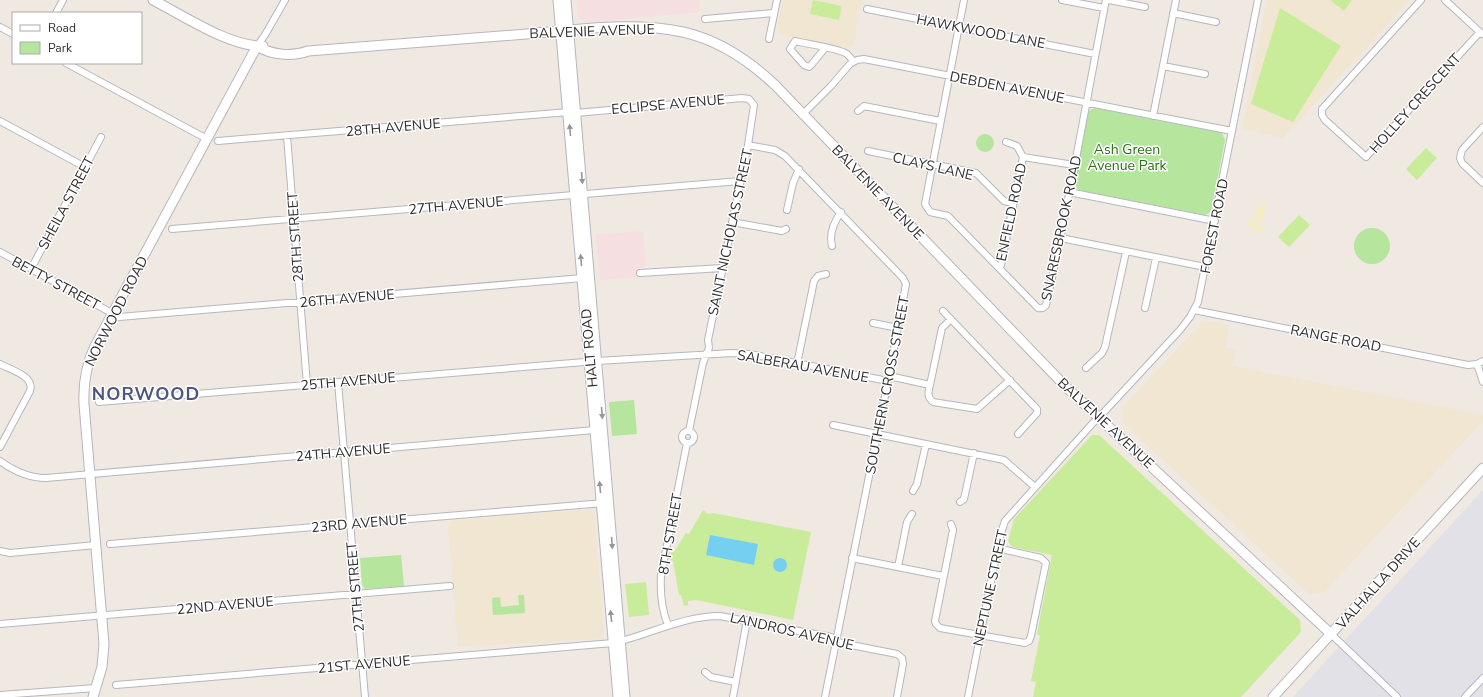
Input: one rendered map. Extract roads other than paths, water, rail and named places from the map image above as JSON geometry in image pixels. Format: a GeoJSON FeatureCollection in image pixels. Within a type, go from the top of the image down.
{"type":"FeatureCollection","features":[{"type":"Feature","properties":{"kind":"street"},"geometry":{"type":"LineString","coordinates":[[57,12],[63,0]]}},
{"type":"Feature","properties":{"kind":"street","name":"BALVENIE AVENUE"},"geometry":{"type":"LineString","coordinates":[[153,0],[219,34],[241,43],[257,46],[268,52],[276,53],[294,54],[308,51],[565,31],[637,27],[662,29],[699,37],[737,55],[757,69],[803,114],[1067,388],[1331,634]]}},
{"type":"Feature","properties":{"kind":"street"},"geometry":{"type":"LineString","coordinates":[[257,46],[285,0]]}},
{"type":"Feature","properties":{"kind":"street","name":"HALT ROAD"},"geometry":{"type":"LineString","coordinates":[[558,0],[565,31]]}},
{"type":"Feature","properties":{"kind":"street","name":"HALT ROAD"},"geometry":{"type":"LineString","coordinates":[[566,0],[565,31],[617,642],[625,697]]}},
{"type":"Feature","properties":{"kind":"street"},"geometry":{"type":"LineString","coordinates":[[769,39],[776,0]]}},
{"type":"Feature","properties":{"kind":"street"},"geometry":{"type":"LineString","coordinates":[[964,0],[924,202],[926,209],[932,213],[951,218],[999,268]]}},
{"type":"Feature","properties":{"kind":"street"},"geometry":{"type":"LineString","coordinates":[[1062,0],[1104,8]]}},
{"type":"Feature","properties":{"kind":"street","name":"SNARESBROOK ROAD"},"geometry":{"type":"LineString","coordinates":[[999,268],[1038,308],[1042,308],[1046,305],[1061,238],[1085,102],[1106,0]]}},
{"type":"Feature","properties":{"kind":"street"},"geometry":{"type":"LineString","coordinates":[[1109,0],[1145,7]]}},
{"type":"Feature","properties":{"kind":"street"},"geometry":{"type":"LineString","coordinates":[[1153,116],[1176,0]]}},
{"type":"Feature","properties":{"kind":"street","name":"FOREST ROAD"},"geometry":{"type":"LineString","coordinates":[[1098,417],[1180,330],[1194,310],[1199,299],[1258,0]]}},
{"type":"Feature","properties":{"kind":"street","name":"HOLLEY CRESCENT"},"geometry":{"type":"LineString","coordinates":[[1421,0],[1322,109],[1322,115],[1325,120],[1366,157],[1481,33]]}},
{"type":"Feature","properties":{"kind":"street"},"geometry":{"type":"LineString","coordinates":[[1445,0],[1481,33]]}},
{"type":"Feature","properties":{"kind":"street","name":"HAWKWOOD LANE"},"geometry":{"type":"LineString","coordinates":[[867,8],[1095,54]]}},
{"type":"Feature","properties":{"kind":"street"},"geometry":{"type":"LineString","coordinates":[[705,19],[774,13]]}},
{"type":"Feature","properties":{"kind":"street"},"geometry":{"type":"LineString","coordinates":[[1173,13],[1216,22]]}},
{"type":"Feature","properties":{"kind":"street"},"geometry":{"type":"LineString","coordinates":[[0,27],[12,33]]}},
{"type":"Feature","properties":{"kind":"street"},"geometry":{"type":"LineString","coordinates":[[803,114],[853,61],[844,52],[795,41],[790,49],[791,52],[804,65],[809,67],[825,48]]}},
{"type":"Feature","properties":{"kind":"street","name":"NORWOOD ROAD"},"geometry":{"type":"LineString","coordinates":[[94,693],[104,658],[104,644],[84,404],[85,377],[92,352],[257,46]]}},
{"type":"Feature","properties":{"kind":"street","name":"DEBDEN AVENUE"},"geometry":{"type":"LineString","coordinates":[[853,61],[864,59],[1232,131]]}},
{"type":"Feature","properties":{"kind":"street"},"geometry":{"type":"LineString","coordinates":[[68,64],[207,139]]}},
{"type":"Feature","properties":{"kind":"street"},"geometry":{"type":"LineString","coordinates":[[1163,66],[1205,74]]}},
{"type":"Feature","properties":{"kind":"street","name":"ECLIPSE AVENUE"},"geometry":{"type":"LineString","coordinates":[[572,112],[742,98],[749,99],[755,108]]}},
{"type":"Feature","properties":{"kind":"street"},"geometry":{"type":"LineString","coordinates":[[858,111],[864,106],[940,121]]}},
{"type":"Feature","properties":{"kind":"street","name":"SAINT NICHOLAS STREET"},"geometry":{"type":"LineString","coordinates":[[706,354],[709,348],[708,340],[755,108]]}},
{"type":"Feature","properties":{"kind":"street","name":"28TH AVENUE"},"geometry":{"type":"LineString","coordinates":[[218,142],[572,112]]}},
{"type":"Feature","properties":{"kind":"street"},"geometry":{"type":"LineString","coordinates":[[0,121],[85,167]]}},
{"type":"Feature","properties":{"kind":"street"},"geometry":{"type":"LineString","coordinates":[[1483,127],[1462,150],[1460,158],[1462,163],[1483,183]]}},
{"type":"Feature","properties":{"kind":"street","name":"28TH STREET"},"geometry":{"type":"LineString","coordinates":[[287,136],[307,385]]}},
{"type":"Feature","properties":{"kind":"street","name":"SHEILA STREET"},"geometry":{"type":"LineString","coordinates":[[31,268],[101,137]]}},
{"type":"Feature","properties":{"kind":"street","name":"ENFIELD ROAD"},"geometry":{"type":"LineString","coordinates":[[999,268],[1001,265],[1023,157],[1017,146],[1006,142]]}},
{"type":"Feature","properties":{"kind":"street","name":"SOUTHERN CROSS STREET"},"geometry":{"type":"LineString","coordinates":[[748,145],[768,148],[780,152],[799,169],[841,212],[903,278],[906,284],[825,697]]}},
{"type":"Feature","properties":{"kind":"street","name":"CLAYS LANE"},"geometry":{"type":"LineString","coordinates":[[868,151],[976,173],[1004,201],[1013,203]]}},
{"type":"Feature","properties":{"kind":"street","name":"ENFIELD ROAD"},"geometry":{"type":"LineString","coordinates":[[1023,157],[1074,165]]}},
{"type":"Feature","properties":{"kind":"street"},"geometry":{"type":"LineString","coordinates":[[787,210],[793,183],[799,169]]}},
{"type":"Feature","properties":{"kind":"street","name":"27TH AVENUE"},"geometry":{"type":"LineString","coordinates":[[172,229],[740,181]]}},
{"type":"Feature","properties":{"kind":"street"},"geometry":{"type":"LineString","coordinates":[[1069,192],[1215,221]]}},
{"type":"Feature","properties":{"kind":"street","name":"HALT ROAD"},"geometry":{"type":"LineString","coordinates":[[580,195],[583,278],[594,361],[596,430],[605,503]]}},
{"type":"Feature","properties":{"kind":"street"},"geometry":{"type":"LineString","coordinates":[[832,246],[830,238],[835,220],[841,212]]}},
{"type":"Feature","properties":{"kind":"street"},"geometry":{"type":"LineString","coordinates":[[732,222],[782,231],[786,229]]}},
{"type":"Feature","properties":{"kind":"street"},"geometry":{"type":"LineString","coordinates":[[1061,238],[1206,267]]}},
{"type":"Feature","properties":{"kind":"street","name":"BETTY STREET"},"geometry":{"type":"LineString","coordinates":[[0,252],[113,313]]}},
{"type":"Feature","properties":{"kind":"street"},"geometry":{"type":"LineString","coordinates":[[1086,368],[1102,353],[1105,347],[1126,252]]}},
{"type":"Feature","properties":{"kind":"street"},"geometry":{"type":"LineString","coordinates":[[1145,308],[1156,258]]}},
{"type":"Feature","properties":{"kind":"street"},"geometry":{"type":"LineString","coordinates":[[640,274],[722,268]]}},
{"type":"Feature","properties":{"kind":"street"},"geometry":{"type":"LineString","coordinates":[[797,364],[814,281],[818,276],[826,274]]}},
{"type":"Feature","properties":{"kind":"street","name":"26TH AVENUE"},"geometry":{"type":"LineString","coordinates":[[113,313],[119,317],[583,278]]}},
{"type":"Feature","properties":{"kind":"street","name":"RANGE ROAD"},"geometry":{"type":"LineString","coordinates":[[1194,310],[1468,365],[1480,363],[1483,382]]}},
{"type":"Feature","properties":{"kind":"street"},"geometry":{"type":"LineString","coordinates":[[943,311],[1037,409],[1037,413],[1018,434]]}},
{"type":"Feature","properties":{"kind":"street"},"geometry":{"type":"LineString","coordinates":[[951,319],[942,328],[928,393],[929,398],[934,402],[977,410],[1010,380]]}},
{"type":"Feature","properties":{"kind":"street"},"geometry":{"type":"LineString","coordinates":[[873,323],[898,328]]}},
{"type":"Feature","properties":{"kind":"street","name":"SALBERAU AVENUE"},"geometry":{"type":"LineString","coordinates":[[594,361],[741,353],[797,364],[930,385]]}},
{"type":"Feature","properties":{"kind":"street","name":"8TH STREET"},"geometry":{"type":"LineString","coordinates":[[668,625],[664,617],[660,595],[661,575],[687,443],[694,439],[694,435],[689,431],[706,354]]}},
{"type":"Feature","properties":{"kind":"street","name":"25TH AVENUE"},"geometry":{"type":"LineString","coordinates":[[99,402],[594,361]]}},
{"type":"Feature","properties":{"kind":"street"},"geometry":{"type":"LineString","coordinates":[[0,364],[28,379],[32,386],[0,447]]}},
{"type":"Feature","properties":{"kind":"street","name":"27TH STREET"},"geometry":{"type":"LineString","coordinates":[[338,382],[364,697]]}},
{"type":"Feature","properties":{"kind":"street","name":"NEPTUNE STREET"},"geometry":{"type":"LineString","coordinates":[[968,697],[997,548],[1001,530],[1005,521],[1098,417]]}},
{"type":"Feature","properties":{"kind":"street"},"geometry":{"type":"LineString","coordinates":[[833,425],[1004,460],[1035,487]]}},
{"type":"Feature","properties":{"kind":"street","name":"24TH AVENUE"},"geometry":{"type":"LineString","coordinates":[[0,461],[21,473],[33,477],[46,478],[596,430]]}},
{"type":"Feature","properties":{"kind":"street"},"geometry":{"type":"LineString","coordinates":[[913,491],[917,484],[926,444]]}},
{"type":"Feature","properties":{"kind":"street"},"geometry":{"type":"LineString","coordinates":[[960,502],[964,498],[974,453]]}},
{"type":"Feature","properties":{"kind":"street","name":"VALHALLA DRIVE"},"geometry":{"type":"LineString","coordinates":[[1273,697],[1483,468]]}},
{"type":"Feature","properties":{"kind":"street","name":"23RD AVENUE"},"geometry":{"type":"LineString","coordinates":[[110,544],[605,503]]}},
{"type":"Feature","properties":{"kind":"street"},"geometry":{"type":"LineString","coordinates":[[898,567],[907,522],[912,514]]}},
{"type":"Feature","properties":{"kind":"street"},"geometry":{"type":"LineString","coordinates":[[951,524],[952,530],[936,624],[940,628],[1025,643],[1029,641],[1032,636],[1046,566],[1045,561],[1041,558],[997,548]]}},
{"type":"Feature","properties":{"kind":"street"},"geometry":{"type":"LineString","coordinates":[[0,551],[10,553],[96,545]]}},
{"type":"Feature","properties":{"kind":"street"},"geometry":{"type":"LineString","coordinates":[[852,558],[943,576]]}},
{"type":"Feature","properties":{"kind":"street","name":"22ND AVENUE"},"geometry":{"type":"LineString","coordinates":[[0,624],[450,586]]}},
{"type":"Feature","properties":{"kind":"street","name":"LANDROS AVENUE"},"geometry":{"type":"LineString","coordinates":[[617,642],[683,620],[702,616],[720,616],[747,620],[831,637],[841,643],[901,656],[903,664],[897,697]]}},
{"type":"Feature","properties":{"kind":"street"},"geometry":{"type":"LineString","coordinates":[[733,697],[747,620]]}},
{"type":"Feature","properties":{"kind":"street"},"geometry":{"type":"LineString","coordinates":[[1331,634],[1397,697]]}},
{"type":"Feature","properties":{"kind":"street","name":"HALT ROAD"},"geometry":{"type":"LineString","coordinates":[[617,642],[618,697]]}},
{"type":"Feature","properties":{"kind":"street","name":"21ST AVENUE"},"geometry":{"type":"LineString","coordinates":[[116,685],[617,642]]}},
{"type":"Feature","properties":{"kind":"street"},"geometry":{"type":"LineString","coordinates":[[706,672],[712,677],[736,682]]}},
{"type":"Feature","properties":{"kind":"street"},"geometry":{"type":"LineString","coordinates":[[1465,697],[1483,678]]}},
{"type":"Feature","properties":{"kind":"street"},"geometry":{"type":"LineString","coordinates":[[0,695],[94,693]]}},
{"type":"Feature","properties":{"kind":"water"},"geometry":{"type":"Polygon","coordinates":[[[710,535],[758,544],[754,565],[706,555],[710,535]]]}},
{"type":"Feature","properties":{"kind":"water"},"geometry":{"type":"Polygon","coordinates":[[[780,558],[785,560],[787,565],[785,570],[780,572],[775,570],[773,565],[775,560],[780,558]]]}},
{"type":"Feature","properties":{"kind":"district","name":"NORWOOD"},"geometry":{"type":"Point","coordinates":[146,394]}},
{"type":"Feature","properties":{"kind":"park label","name":"Ash Green Avenue Park"},"geometry":{"type":"Point","coordinates":[1127,158]}}]}
